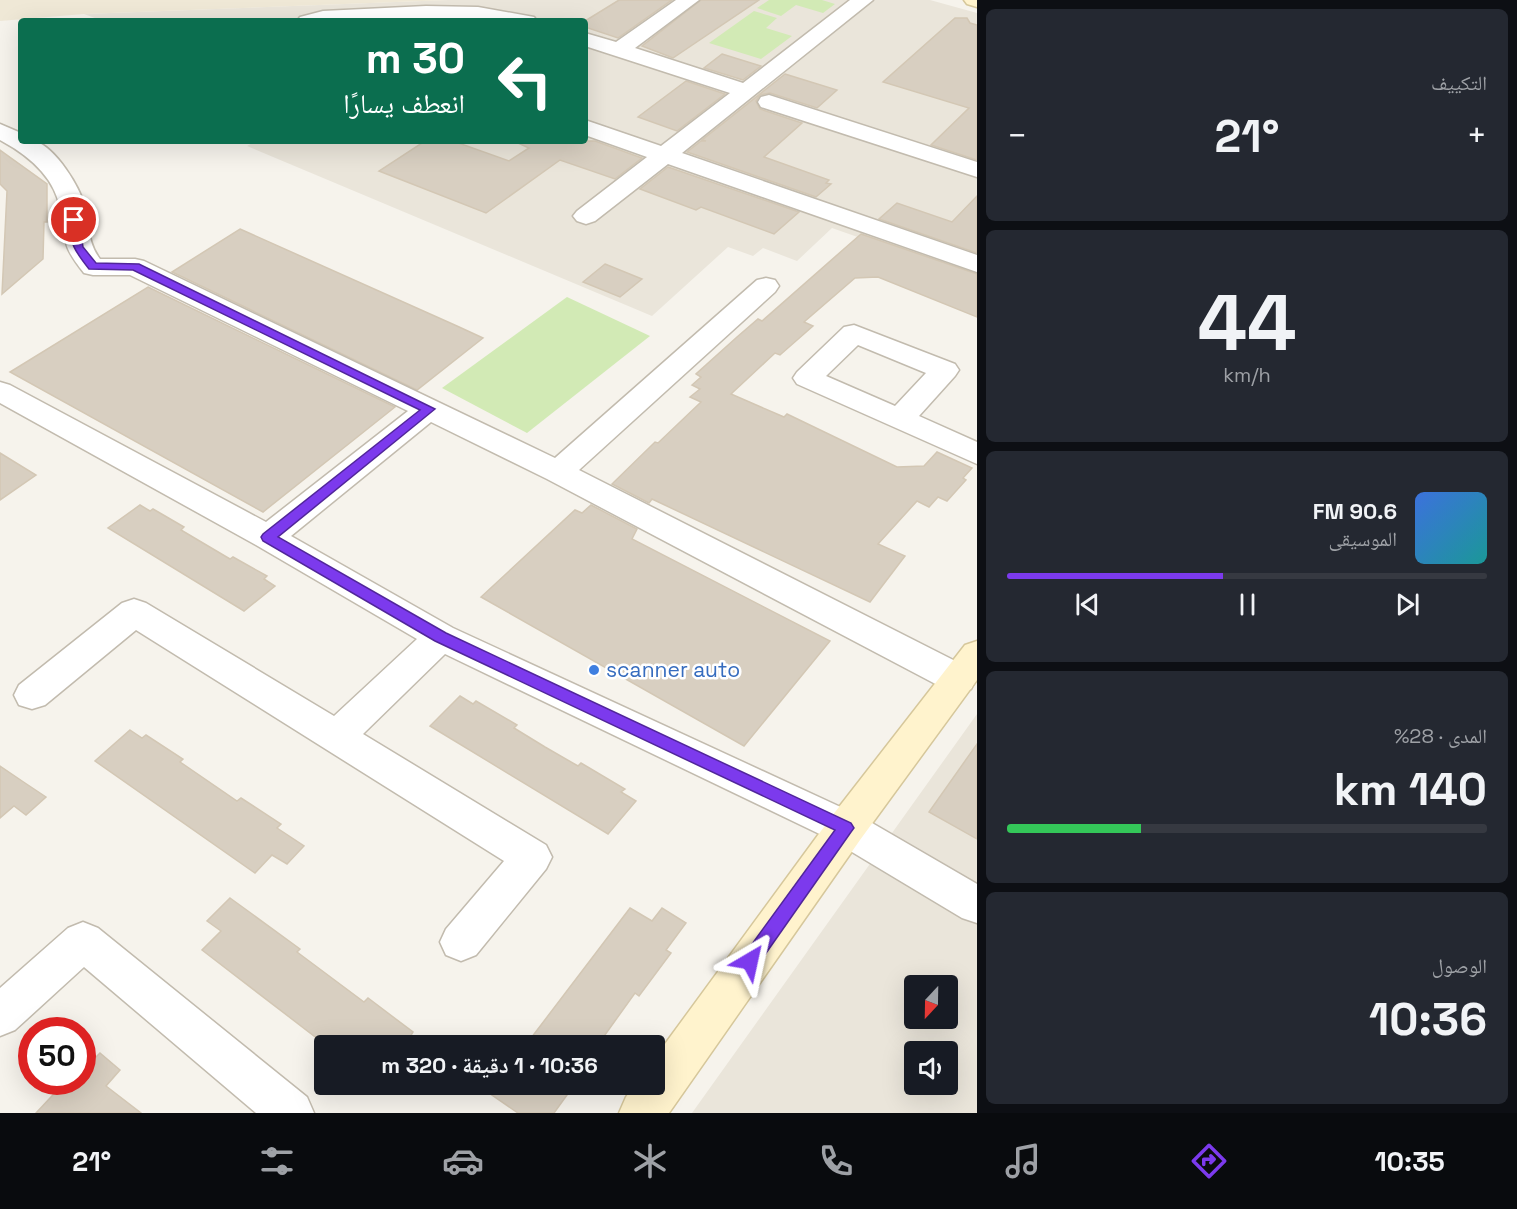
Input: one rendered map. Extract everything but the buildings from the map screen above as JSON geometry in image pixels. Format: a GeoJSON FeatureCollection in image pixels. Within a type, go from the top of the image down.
{"type":"FeatureCollection","features":[{"type":"Feature","properties":{"kind":"main road"},"geometry":{"type":"LineString","coordinates":[[642,1113],[846,828],[967,667]]}},
{"type":"Feature","properties":{"kind":"street"},"geometry":{"type":"LineString","coordinates":[[618,50],[689,0]]}},
{"type":"Feature","properties":{"kind":"street"},"geometry":{"type":"LineString","coordinates":[[586,216],[862,0]]}},
{"type":"Feature","properties":{"kind":"street"},"geometry":{"type":"LineString","coordinates":[[319,18],[461,12],[514,18]]}},
{"type":"Feature","properties":{"kind":"street"},"geometry":{"type":"LineString","coordinates":[[588,40],[746,91]]}},
{"type":"Feature","properties":{"kind":"street"},"geometry":{"type":"LineString","coordinates":[[769,102],[889,151],[977,170]]}},
{"type":"Feature","properties":{"kind":"street"},"geometry":{"type":"LineString","coordinates":[[588,128],[977,264]]}},
{"type":"Feature","properties":{"kind":"street"},"geometry":{"type":"LineString","coordinates":[[0,131],[18,140]]}},
{"type":"Feature","properties":{"kind":"street"},"geometry":{"type":"LineString","coordinates":[[26,144],[44,159],[70,198],[78,248],[93,267],[135,267],[967,667]]}},
{"type":"Feature","properties":{"kind":"street"},"geometry":{"type":"LineString","coordinates":[[558,472],[766,286]]}},
{"type":"Feature","properties":{"kind":"street"},"geometry":{"type":"LineString","coordinates":[[0,391],[268,537],[441,637],[846,828],[977,906]]}},
{"type":"Feature","properties":{"kind":"street"},"geometry":{"type":"LineString","coordinates":[[268,537],[429,409]]}},
{"type":"Feature","properties":{"kind":"street"},"geometry":{"type":"LineString","coordinates":[[900,419],[977,454]]}},
{"type":"Feature","properties":{"kind":"street"},"geometry":{"type":"LineString","coordinates":[[32,695],[134,612],[532,857],[461,942]]}},
{"type":"Feature","properties":{"kind":"street"},"geometry":{"type":"LineString","coordinates":[[337,736],[441,637]]}},
{"type":"Feature","properties":{"kind":"street"},"geometry":{"type":"LineString","coordinates":[[0,1016],[83,941],[289,1112]]}},
{"type":"Feature","properties":{"kind":"shaded area"},"geometry":{"type":"Polygon","coordinates":[[[0,0],[448,0],[84,14],[0,21],[0,0]]]}},
{"type":"Feature","properties":{"kind":"shaded area"},"geometry":{"type":"Polygon","coordinates":[[[448,0],[930,0],[977,13],[977,279],[832,228],[797,261],[763,248],[753,256],[728,247],[652,316],[247,146],[251,144],[588,144],[588,18],[95,18],[84,14],[448,0]]]}},
{"type":"Feature","properties":{"kind":"shaded area"},"geometry":{"type":"Polygon","coordinates":[[[977,714],[977,1113],[692,1113],[977,714]]]}},
{"type":"Feature","properties":{"kind":"green space"},"geometry":{"type":"Polygon","coordinates":[[[769,0],[822,0],[835,4],[823,13],[796,5],[781,16],[757,8],[769,0]]]}},
{"type":"Feature","properties":{"kind":"green space"},"geometry":{"type":"Polygon","coordinates":[[[754,11],[777,18],[766,28],[792,36],[761,59],[709,43],[754,11]]]}},
{"type":"Feature","properties":{"kind":"green space"},"geometry":{"type":"Polygon","coordinates":[[[567,297],[650,336],[527,433],[442,388],[567,297]]]}},
{"type":"Feature","properties":{"kind":"place","name":"scanner auto"},"geometry":{"type":"Point","coordinates":[594,670]}},
{"type":"Feature","properties":{"kind":"route"},"geometry":{"type":"LineString","coordinates":[[74,220],[78,248],[93,267],[135,267],[429,409],[268,537],[441,637],[846,828],[750,961]]}}]}
